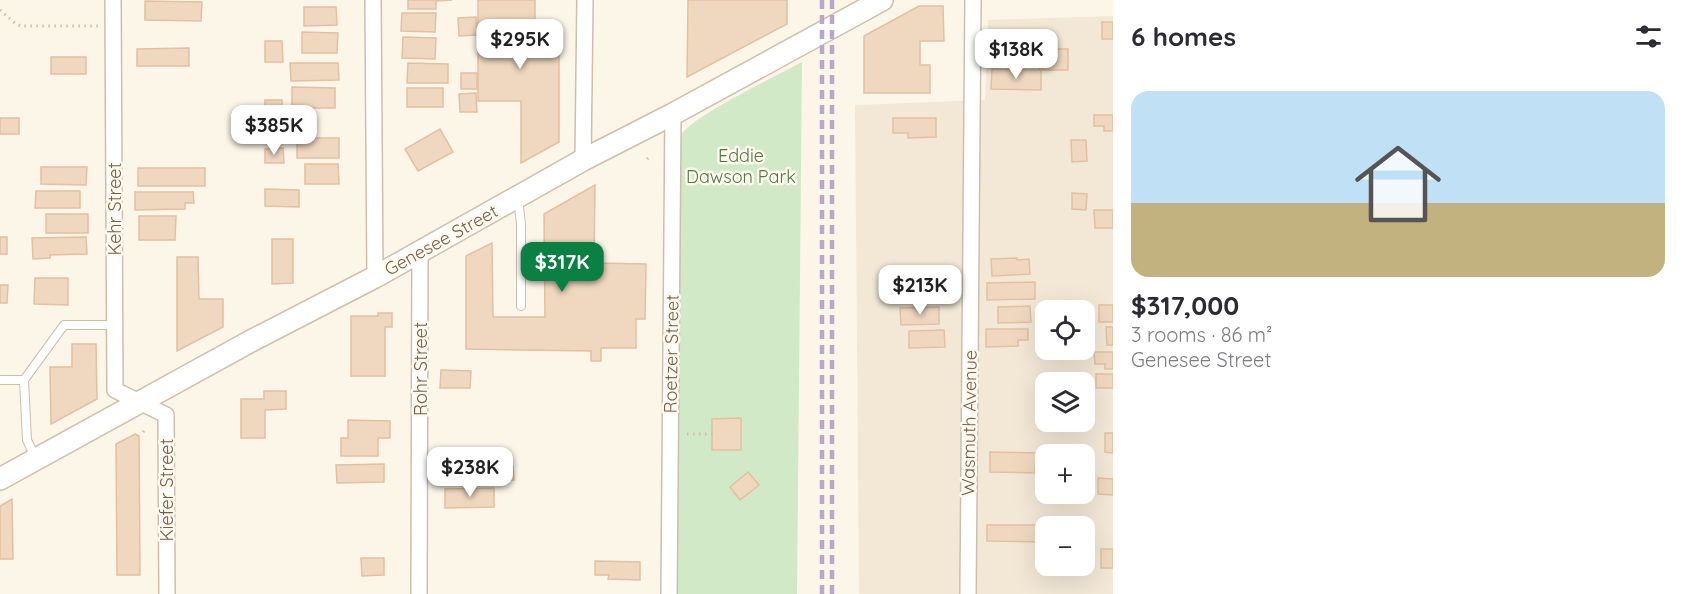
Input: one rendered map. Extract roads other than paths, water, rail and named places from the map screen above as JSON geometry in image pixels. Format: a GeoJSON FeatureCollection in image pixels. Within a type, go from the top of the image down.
{"type":"FeatureCollection","features":[{"type":"Feature","properties":{"kind":"main road","name":"Genesee Street"},"geometry":{"type":"LineString","coordinates":[[0,479],[375,277],[583,160],[673,114],[882,0]]}},
{"type":"Feature","properties":{"kind":"street","name":"Kehr Street"},"geometry":{"type":"LineString","coordinates":[[113,0],[115,390],[140,402]]}},
{"type":"Feature","properties":{"kind":"street"},"geometry":{"type":"LineString","coordinates":[[373,0],[375,277]]}},
{"type":"Feature","properties":{"kind":"street"},"geometry":{"type":"LineString","coordinates":[[583,160],[585,0]]}},
{"type":"Feature","properties":{"kind":"street","name":"Wasmuth Avenue"},"geometry":{"type":"LineString","coordinates":[[968,594],[973,0]]}},
{"type":"Feature","properties":{"kind":"street","name":"Roetzer Street"},"geometry":{"type":"LineString","coordinates":[[669,594],[673,114]]}},
{"type":"Feature","properties":{"kind":"street","name":"Rohr Street"},"geometry":{"type":"LineString","coordinates":[[419,594],[420,251]]}},
{"type":"Feature","properties":{"kind":"street","name":"Kiefer Street"},"geometry":{"type":"LineString","coordinates":[[140,402],[166,415],[166,594]]}},
{"type":"Feature","properties":{"kind":"lane"},"geometry":{"type":"LineString","coordinates":[[518,197],[521,224],[521,306]]}},
{"type":"Feature","properties":{"kind":"lane"},"geometry":{"type":"LineString","coordinates":[[35,459],[27,440],[24,380],[64,326],[114,325]]}},
{"type":"Feature","properties":{"kind":"lane"},"geometry":{"type":"LineString","coordinates":[[0,380],[24,380]]}},
{"type":"Feature","properties":{"kind":"railway"},"geometry":{"type":"LineString","coordinates":[[822,0],[822,594]]}},
{"type":"Feature","properties":{"kind":"railway"},"geometry":{"type":"LineString","coordinates":[[832,0],[832,594]]}},
{"type":"Feature","properties":{"kind":"park label","name":"Eddie Dawson Park"},"geometry":{"type":"Point","coordinates":[741,165]}}]}
